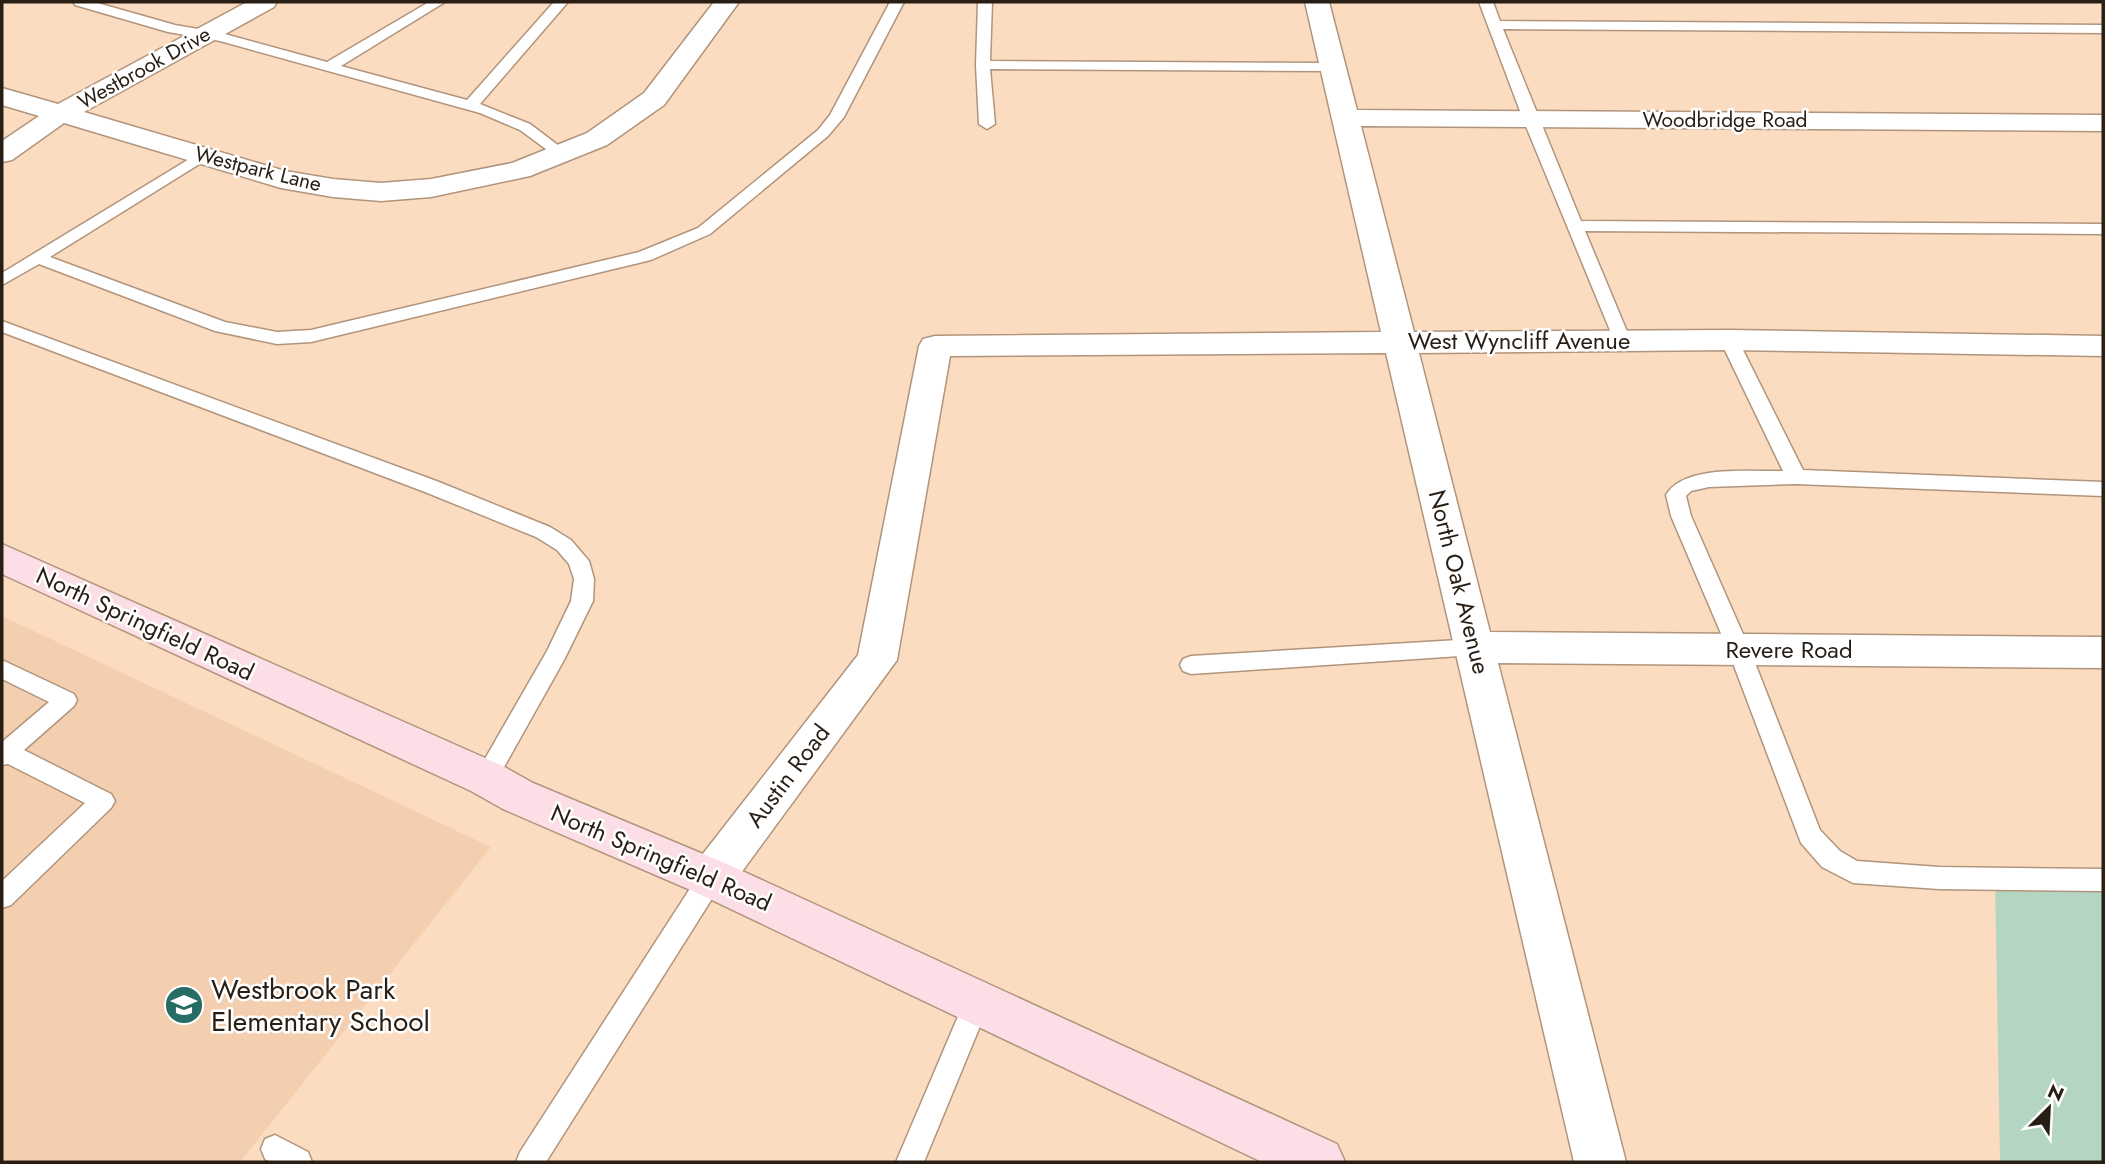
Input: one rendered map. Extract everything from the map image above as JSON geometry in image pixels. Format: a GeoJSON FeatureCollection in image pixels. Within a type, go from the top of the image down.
{"type":"FeatureCollection","features":[{"type":"Feature","properties":{"kind":"main road","name":"North Springfield Road"},"geometry":{"type":"LineString","coordinates":[[2,558],[486,778],[518,796],[711,878],[1319,1162]]}},
{"type":"Feature","properties":{"kind":"street","name":"Westbrook Drive"},"geometry":{"type":"LineString","coordinates":[[2,154],[61,113],[265,2]]}},
{"type":"Feature","properties":{"kind":"street","name":"Westpark Lane"},"geometry":{"type":"LineString","coordinates":[[2,96],[281,179],[333,188],[382,192],[475,180],[520,170],[563,155],[597,139],[654,99],[727,2]]}},
{"type":"Feature","properties":{"kind":"street","name":"North Oak Avenue"},"geometry":{"type":"LineString","coordinates":[[1317,2],[1600,1162]]}},
{"type":"Feature","properties":{"kind":"street","name":"Westbrook Drive"},"geometry":{"type":"LineString","coordinates":[[2,135],[61,113]]}},
{"type":"Feature","properties":{"kind":"street","name":"Woodbridge Road"},"geometry":{"type":"LineString","coordinates":[[1346,118],[2103,123]]}},
{"type":"Feature","properties":{"kind":"street","name":"West Wyncliff Avenue"},"geometry":{"type":"LineString","coordinates":[[934,346],[1729,340],[2103,346]]}},
{"type":"Feature","properties":{"kind":"street","name":"Austin Road"},"geometry":{"type":"LineString","coordinates":[[711,878],[877,660],[934,346]]}},
{"type":"Feature","properties":{"kind":"street","name":"Revere Road"},"geometry":{"type":"LineString","coordinates":[[1475,647],[2103,652]]}},
{"type":"Feature","properties":{"kind":"lane"},"geometry":{"type":"LineString","coordinates":[[82,2],[173,29],[221,37],[470,106],[525,127],[563,155]]}},
{"type":"Feature","properties":{"kind":"lane"},"geometry":{"type":"LineString","coordinates":[[330,66],[438,2]]}},
{"type":"Feature","properties":{"kind":"lane"},"geometry":{"type":"LineString","coordinates":[[470,106],[561,2]]}},
{"type":"Feature","properties":{"kind":"lane"},"geometry":{"type":"LineString","coordinates":[[37,258],[221,327],[277,338],[311,336],[645,256],[704,231],[823,133],[837,117],[897,2]]}},
{"type":"Feature","properties":{"kind":"lane"},"geometry":{"type":"LineString","coordinates":[[985,2],[983,65],[987,124]]}},
{"type":"Feature","properties":{"kind":"lane"},"geometry":{"type":"LineString","coordinates":[[1486,2],[1622,341]]}},
{"type":"Feature","properties":{"kind":"lane"},"geometry":{"type":"LineString","coordinates":[[1496,25],[2103,29]]}},
{"type":"Feature","properties":{"kind":"lane"},"geometry":{"type":"LineString","coordinates":[[983,65],[1333,66]]}},
{"type":"Feature","properties":{"kind":"lane"},"geometry":{"type":"LineString","coordinates":[[2,280],[204,155]]}},
{"type":"Feature","properties":{"kind":"lane"},"geometry":{"type":"LineString","coordinates":[[1575,226],[2103,229]]}},
{"type":"Feature","properties":{"kind":"lane"},"geometry":{"type":"LineString","coordinates":[[2,326],[432,487],[543,532],[564,545],[579,561],[584,579],[582,601],[556,654],[486,778]]}},
{"type":"Feature","properties":{"kind":"lane"},"geometry":{"type":"LineString","coordinates":[[1729,340],[1796,477]]}},
{"type":"Feature","properties":{"kind":"lane"},"geometry":{"type":"LineString","coordinates":[[2103,489],[1796,477],[1709,480],[1685,485],[1676,495],[1681,516],[1739,649],[1810,836],[1831,859],[1853,872],[1939,878],[2103,880]]}},
{"type":"Feature","properties":{"kind":"lane"},"geometry":{"type":"LineString","coordinates":[[1191,666],[1475,647]]}},
{"type":"Feature","properties":{"kind":"lane"},"geometry":{"type":"LineString","coordinates":[[2,669],[66,699],[4,754],[103,802],[2,897]]}},
{"type":"Feature","properties":{"kind":"lane","name":"Austin Road"},"geometry":{"type":"LineString","coordinates":[[530,1162],[711,878]]}},
{"type":"Feature","properties":{"kind":"lane"},"geometry":{"type":"LineString","coordinates":[[910,1162],[977,1002]]}},
{"type":"Feature","properties":{"kind":"shaded area","name":"Westbrook Park Elementary School"},"geometry":{"type":"Polygon","coordinates":[[[2,616],[491,847],[240,1162],[2,1162],[2,616]]]}},
{"type":"Feature","properties":{"kind":"green space"},"geometry":{"type":"Polygon","coordinates":[[[1995,878],[2103,882],[2103,1162],[2000,1162],[1995,878]]]}},
{"type":"Feature","properties":{"kind":"place","name":"Westbrook Park Elementary School"},"geometry":{"type":"Point","coordinates":[184,1005]}}]}
